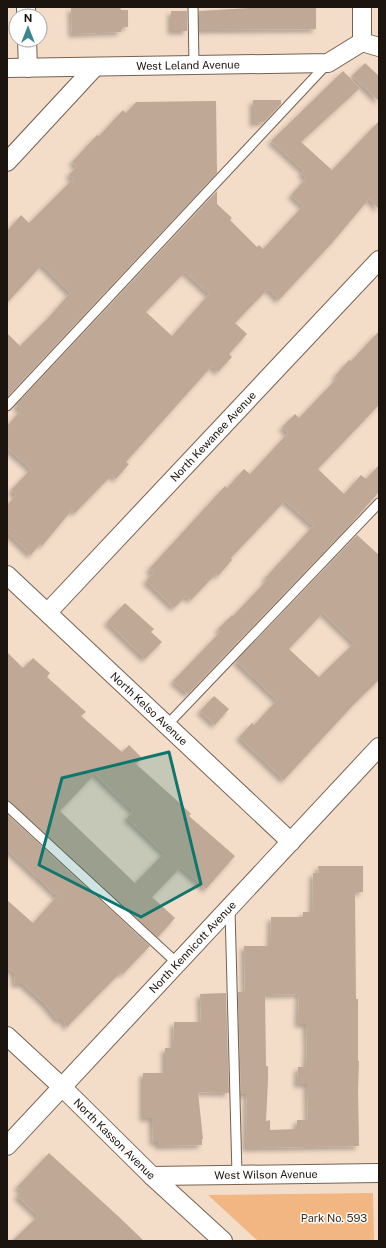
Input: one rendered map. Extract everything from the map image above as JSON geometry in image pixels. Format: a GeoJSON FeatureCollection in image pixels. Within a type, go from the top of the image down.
{"type":"FeatureCollection","features":[{"type":"Feature","properties":{"kind":"street"},"geometry":{"type":"LineString","coordinates":[[328,63],[371,45],[362,7]]}},
{"type":"Feature","properties":{"kind":"street"},"geometry":{"type":"LineString","coordinates":[[27,48],[28,68]]}},
{"type":"Feature","properties":{"kind":"street","name":"West Leland Avenue"},"geometry":{"type":"LineString","coordinates":[[7,68],[328,63]]}},
{"type":"Feature","properties":{"kind":"street"},"geometry":{"type":"LineString","coordinates":[[7,162],[95,67]]}},
{"type":"Feature","properties":{"kind":"street","name":"North Kewanee Avenue"},"geometry":{"type":"LineString","coordinates":[[48,612],[379,260]]}},
{"type":"Feature","properties":{"kind":"street","name":"North Kelso Avenue"},"geometry":{"type":"LineString","coordinates":[[7,575],[292,842]]}},
{"type":"Feature","properties":{"kind":"street","name":"North Kennicott Avenue"},"geometry":{"type":"LineString","coordinates":[[7,1146],[379,747]]}},
{"type":"Feature","properties":{"kind":"street","name":"North Kasson Avenue"},"geometry":{"type":"LineString","coordinates":[[7,1036],[62,1087],[152,1176],[223,1241]]}},
{"type":"Feature","properties":{"kind":"street","name":"West Wilson Avenue"},"geometry":{"type":"LineString","coordinates":[[152,1176],[379,1172]]}},
{"type":"Feature","properties":{"kind":"lane"},"geometry":{"type":"LineString","coordinates":[[193,7],[194,65]]}},
{"type":"Feature","properties":{"kind":"lane"},"geometry":{"type":"LineString","coordinates":[[7,406],[328,63]]}},
{"type":"Feature","properties":{"kind":"lane"},"geometry":{"type":"LineString","coordinates":[[167,725],[379,502]]}},
{"type":"Feature","properties":{"kind":"lane"},"geometry":{"type":"LineString","coordinates":[[7,806],[177,963]]}},
{"type":"Feature","properties":{"kind":"lane"},"geometry":{"type":"LineString","coordinates":[[230,907],[237,1175]]}},
{"type":"Feature","properties":{"kind":"highlighted area"},"geometry":{"type":"Polygon","coordinates":[[[169,752],[201,884],[141,917],[39,865],[62,778],[169,752]]]}},
{"type":"Feature","properties":{"kind":"green space","name":"Park No. 593"},"geometry":{"type":"Polygon","coordinates":[[[373,1193],[374,1241],[258,1241],[208,1195],[373,1193]]]}},
{"type":"Feature","properties":{"kind":"building"},"geometry":{"type":"Polygon","coordinates":[[[120,7],[121,10],[128,10],[128,27],[121,27],[121,32],[72,34],[71,8],[120,7]]]}},
{"type":"Feature","properties":{"kind":"building"},"geometry":{"type":"Polygon","coordinates":[[[266,7],[316,7],[316,29],[199,30],[199,11],[266,7]]]}},
{"type":"Feature","properties":{"kind":"building"},"geometry":{"type":"Polygon","coordinates":[[[171,11],[187,11],[187,31],[171,31],[171,11]]]}},
{"type":"Feature","properties":{"kind":"building"},"geometry":{"type":"Polygon","coordinates":[[[365,63],[379,76],[379,101],[352,76],[365,63]]]}},
{"type":"Feature","properties":{"kind":"building"},"geometry":{"type":"Polygon","coordinates":[[[343,71],[360,88],[301,142],[332,170],[379,121],[379,209],[369,199],[332,243],[279,300],[268,289],[235,323],[247,334],[229,354],[232,357],[218,372],[212,366],[126,462],[129,464],[116,479],[112,475],[75,513],[72,510],[42,546],[40,544],[31,555],[7,532],[7,505],[16,495],[11,490],[31,469],[7,448],[7,426],[21,410],[16,405],[217,191],[217,204],[232,218],[230,220],[257,247],[259,245],[263,249],[303,206],[291,195],[306,178],[301,173],[304,171],[271,141],[343,71]],[[185,272],[146,312],[172,336],[209,294],[185,272]]]}},
{"type":"Feature","properties":{"kind":"building"},"geometry":{"type":"Polygon","coordinates":[[[253,100],[281,100],[281,104],[264,122],[253,123],[253,100]]]}},
{"type":"Feature","properties":{"kind":"building"},"geometry":{"type":"Polygon","coordinates":[[[216,101],[217,173],[8,396],[7,333],[20,346],[70,293],[42,265],[7,303],[7,231],[21,215],[29,223],[73,179],[69,175],[77,166],[72,162],[123,110],[126,113],[136,102],[216,101]]]}},
{"type":"Feature","properties":{"kind":"building"},"geometry":{"type":"Polygon","coordinates":[[[379,331],[379,405],[318,469],[344,494],[361,475],[366,479],[379,465],[379,492],[348,527],[188,694],[173,681],[221,631],[218,629],[232,615],[233,616],[267,580],[265,578],[313,526],[285,501],[231,558],[232,560],[218,576],[216,574],[191,600],[186,596],[174,608],[146,581],[153,573],[149,569],[225,486],[227,488],[244,469],[250,474],[288,433],[282,427],[295,414],[299,418],[337,378],[335,376],[349,360],[351,361],[379,331]]]}},
{"type":"Feature","properties":{"kind":"building"},"geometry":{"type":"Polygon","coordinates":[[[357,535],[379,555],[379,680],[356,702],[284,780],[239,737],[252,723],[254,725],[277,700],[236,661],[357,535]],[[323,613],[289,649],[319,677],[354,643],[323,613]]]}},
{"type":"Feature","properties":{"kind":"building"},"geometry":{"type":"Polygon","coordinates":[[[125,603],[154,629],[151,632],[162,642],[145,659],[107,622],[125,603]]]}},
{"type":"Feature","properties":{"kind":"building"},"geometry":{"type":"Polygon","coordinates":[[[7,652],[23,668],[33,658],[50,673],[47,677],[86,712],[81,716],[122,752],[129,745],[142,758],[136,764],[183,806],[191,814],[189,816],[235,856],[206,889],[181,867],[152,897],[175,918],[158,937],[11,802],[7,800],[7,652]],[[95,774],[60,811],[135,883],[164,853],[127,818],[133,811],[95,774]]]}},
{"type":"Feature","properties":{"kind":"building"},"geometry":{"type":"Polygon","coordinates":[[[214,696],[229,709],[215,725],[200,711],[214,696]]]}},
{"type":"Feature","properties":{"kind":"building"},"geometry":{"type":"Polygon","coordinates":[[[7,814],[150,946],[123,974],[121,972],[67,1027],[63,1020],[58,1020],[44,1003],[23,984],[15,984],[14,973],[7,967],[7,900],[33,923],[57,896],[7,849],[7,814]]]}},
{"type":"Feature","properties":{"kind":"building"},"geometry":{"type":"Polygon","coordinates":[[[318,866],[363,866],[363,892],[355,892],[356,999],[358,999],[359,1061],[359,1146],[246,1148],[247,1094],[241,1094],[238,992],[245,992],[244,946],[270,946],[271,917],[303,917],[303,912],[312,912],[313,873],[319,873],[318,866]],[[299,994],[265,995],[266,1066],[268,1066],[266,1121],[270,1120],[270,1130],[297,1129],[297,1120],[308,1120],[307,1084],[297,1084],[298,1067],[306,1067],[306,1024],[298,1024],[299,994]]]}},
{"type":"Feature","properties":{"kind":"building"},"geometry":{"type":"Polygon","coordinates":[[[226,993],[229,1093],[198,1092],[203,1139],[202,1145],[158,1146],[158,1142],[153,1142],[152,1118],[143,1118],[143,1073],[165,1073],[165,1048],[173,1048],[174,1022],[201,1022],[200,994],[226,993]]]}},
{"type":"Feature","properties":{"kind":"building"},"geometry":{"type":"Polygon","coordinates":[[[49,1153],[144,1241],[12,1241],[38,1216],[17,1196],[22,1191],[17,1187],[49,1153]]]}}]}
